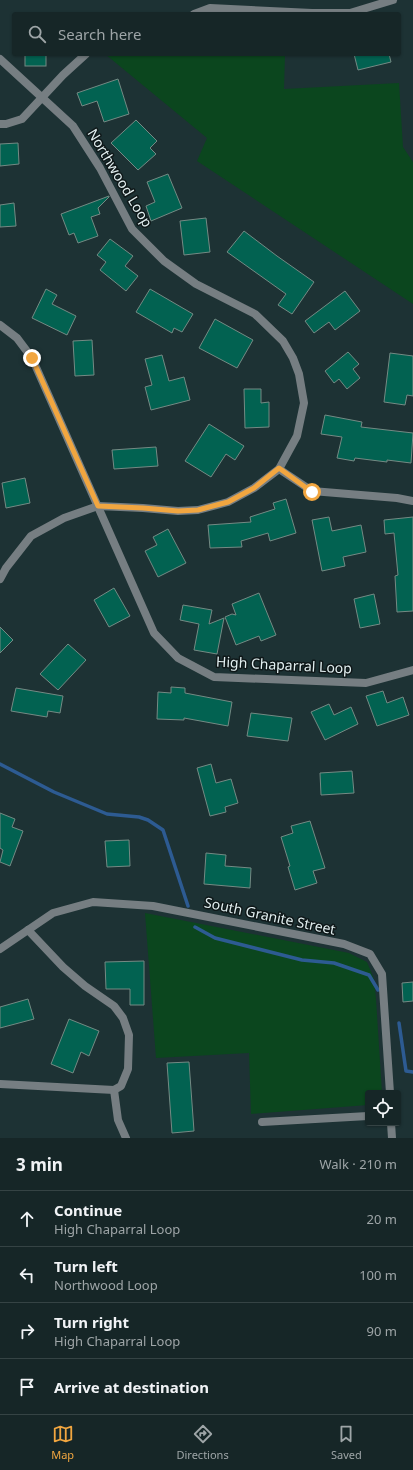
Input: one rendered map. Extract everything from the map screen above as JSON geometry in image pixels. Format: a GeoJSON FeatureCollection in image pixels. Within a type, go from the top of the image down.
{"type":"FeatureCollection","features":[{"type":"Feature","properties":{"kind":"street"},"geometry":{"type":"LineString","coordinates":[[353,12],[393,0]]}},
{"type":"Feature","properties":{"kind":"street"},"geometry":{"type":"LineString","coordinates":[[199,12],[210,8],[292,12]]}},
{"type":"Feature","properties":{"kind":"street"},"geometry":{"type":"LineString","coordinates":[[0,124],[6,124],[22,119],[62,75],[84,56]]}},
{"type":"Feature","properties":{"kind":"street","name":"Northwood Loop"},"geometry":{"type":"LineString","coordinates":[[0,59],[73,126],[100,168],[132,229],[164,261],[196,284],[255,314],[283,341],[293,358],[299,374],[304,403],[297,436],[279,468],[254,488],[228,502],[198,510],[178,511],[98,506],[64,518],[31,536],[6,568],[0,579]]}},
{"type":"Feature","properties":{"kind":"street","name":"High Chaparral Loop"},"geometry":{"type":"LineString","coordinates":[[0,325],[17,338],[32,358],[154,633],[178,658],[214,677],[366,683],[413,670]]}},
{"type":"Feature","properties":{"kind":"street"},"geometry":{"type":"LineString","coordinates":[[279,468],[312,492],[397,498],[413,501]]}},
{"type":"Feature","properties":{"kind":"street","name":"South Granite Street"},"geometry":{"type":"LineString","coordinates":[[0,949],[53,913],[93,902],[153,906],[344,944],[370,954],[382,974],[390,1090]]}},
{"type":"Feature","properties":{"kind":"street"},"geometry":{"type":"LineString","coordinates":[[0,1084],[114,1090],[121,1086],[128,1069],[129,1035],[123,1018],[114,1006],[85,986],[63,967],[28,930]]}},
{"type":"Feature","properties":{"kind":"street"},"geometry":{"type":"LineString","coordinates":[[114,1090],[118,1120],[126,1138]]}},
{"type":"Feature","properties":{"kind":"street"},"geometry":{"type":"LineString","coordinates":[[262,1122],[365,1116]]}},
{"type":"Feature","properties":{"kind":"street"},"geometry":{"type":"LineString","coordinates":[[391,1126],[392,1138]]}},
{"type":"Feature","properties":{"kind":"green space"},"geometry":{"type":"Polygon","coordinates":[[[107,56],[285,56],[284,89],[399,83],[403,147],[413,162],[413,304],[197,161],[207,138],[107,56]]]}},
{"type":"Feature","properties":{"kind":"green space"},"geometry":{"type":"Polygon","coordinates":[[[145,913],[349,953],[367,962],[374,979],[382,1090],[365,1090],[365,1105],[251,1114],[249,1053],[156,1058],[145,913]]]}},
{"type":"Feature","properties":{"kind":"building"},"geometry":{"type":"Polygon","coordinates":[[[25,56],[46,56],[46,66],[25,66],[25,56]]]}},
{"type":"Feature","properties":{"kind":"building"},"geometry":{"type":"Polygon","coordinates":[[[354,56],[390,56],[391,62],[358,70],[354,56]]]}},
{"type":"Feature","properties":{"kind":"building"},"geometry":{"type":"Polygon","coordinates":[[[118,79],[129,114],[104,122],[97,101],[82,106],[77,93],[118,79]]]}},
{"type":"Feature","properties":{"kind":"building"},"geometry":{"type":"Polygon","coordinates":[[[136,120],[157,141],[150,148],[156,154],[138,170],[111,143],[136,120]]]}},
{"type":"Feature","properties":{"kind":"building"},"geometry":{"type":"Polygon","coordinates":[[[18,143],[19,164],[0,166],[0,144],[18,143]]]}},
{"type":"Feature","properties":{"kind":"building"},"geometry":{"type":"Polygon","coordinates":[[[168,174],[182,208],[151,221],[146,206],[155,202],[147,182],[168,174]]]}},
{"type":"Feature","properties":{"kind":"building"},"geometry":{"type":"Polygon","coordinates":[[[109,196],[98,208],[100,214],[91,217],[98,236],[78,243],[74,233],[69,235],[61,214],[109,196]]]}},
{"type":"Feature","properties":{"kind":"building"},"geometry":{"type":"Polygon","coordinates":[[[14,203],[16,226],[0,227],[0,205],[14,203]]]}},
{"type":"Feature","properties":{"kind":"building"},"geometry":{"type":"Polygon","coordinates":[[[206,218],[210,252],[184,255],[180,221],[206,218]]]}},
{"type":"Feature","properties":{"kind":"building"},"geometry":{"type":"Polygon","coordinates":[[[244,231],[314,282],[292,314],[278,305],[286,294],[227,252],[244,231]]]}},
{"type":"Feature","properties":{"kind":"building"},"geometry":{"type":"Polygon","coordinates":[[[110,239],[133,256],[125,266],[138,276],[126,291],[100,270],[106,262],[97,255],[110,239]]]}},
{"type":"Feature","properties":{"kind":"building"},"geometry":{"type":"Polygon","coordinates":[[[46,289],[57,295],[52,304],[76,316],[67,335],[32,318],[46,289]]]}},
{"type":"Feature","properties":{"kind":"building"},"geometry":{"type":"Polygon","coordinates":[[[150,289],[193,314],[182,332],[174,328],[172,333],[136,312],[150,289]]]}},
{"type":"Feature","properties":{"kind":"building"},"geometry":{"type":"Polygon","coordinates":[[[345,291],[360,311],[335,330],[329,322],[314,333],[305,321],[345,291]]]}},
{"type":"Feature","properties":{"kind":"building"},"geometry":{"type":"Polygon","coordinates":[[[215,319],[253,340],[237,368],[199,348],[215,319]]]}},
{"type":"Feature","properties":{"kind":"building"},"geometry":{"type":"Polygon","coordinates":[[[92,340],[94,375],[75,376],[73,341],[92,340]]]}},
{"type":"Feature","properties":{"kind":"building"},"geometry":{"type":"Polygon","coordinates":[[[348,352],[359,364],[353,369],[360,378],[347,389],[339,379],[334,383],[325,371],[348,352]]]}},
{"type":"Feature","properties":{"kind":"building"},"geometry":{"type":"Polygon","coordinates":[[[390,353],[413,356],[413,396],[407,395],[405,405],[384,402],[390,353]]]}},
{"type":"Feature","properties":{"kind":"building"},"geometry":{"type":"Polygon","coordinates":[[[162,355],[169,381],[184,377],[190,400],[151,410],[145,387],[152,385],[145,359],[162,355]]]}},
{"type":"Feature","properties":{"kind":"building"},"geometry":{"type":"Polygon","coordinates":[[[244,389],[261,389],[261,403],[269,402],[269,427],[245,428],[244,389]]]}},
{"type":"Feature","properties":{"kind":"building"},"geometry":{"type":"Polygon","coordinates":[[[325,415],[362,422],[361,427],[413,433],[411,463],[355,458],[354,461],[337,458],[342,437],[321,434],[325,415]]]}},
{"type":"Feature","properties":{"kind":"building"},"geometry":{"type":"Polygon","coordinates":[[[209,424],[244,446],[235,460],[226,454],[211,477],[185,461],[209,424]]]}},
{"type":"Feature","properties":{"kind":"building"},"geometry":{"type":"Polygon","coordinates":[[[156,447],[158,466],[114,469],[112,450],[156,447]]]}},
{"type":"Feature","properties":{"kind":"building"},"geometry":{"type":"Polygon","coordinates":[[[25,478],[30,503],[6,508],[2,483],[25,478]]]}},
{"type":"Feature","properties":{"kind":"building"},"geometry":{"type":"Polygon","coordinates":[[[286,499],[296,533],[270,541],[268,533],[241,541],[242,547],[210,548],[208,525],[251,522],[250,517],[275,509],[273,503],[286,499]]]}},
{"type":"Feature","properties":{"kind":"building"},"geometry":{"type":"Polygon","coordinates":[[[329,517],[332,531],[361,525],[366,552],[343,557],[345,566],[322,571],[312,520],[329,517]]]}},
{"type":"Feature","properties":{"kind":"building"},"geometry":{"type":"Polygon","coordinates":[[[413,517],[413,611],[397,612],[395,576],[398,575],[394,533],[385,534],[384,520],[413,517]]]}},
{"type":"Feature","properties":{"kind":"building"},"geometry":{"type":"Polygon","coordinates":[[[168,529],[186,563],[158,577],[145,551],[157,545],[153,537],[168,529]]]}},
{"type":"Feature","properties":{"kind":"building"},"geometry":{"type":"Polygon","coordinates":[[[114,588],[130,616],[109,627],[94,600],[114,588]]]}},
{"type":"Feature","properties":{"kind":"building"},"geometry":{"type":"Polygon","coordinates":[[[259,593],[276,635],[261,641],[259,636],[236,645],[225,617],[232,614],[236,615],[232,604],[259,593]]]}},
{"type":"Feature","properties":{"kind":"building"},"geometry":{"type":"Polygon","coordinates":[[[374,594],[380,624],[360,628],[354,599],[374,594]]]}},
{"type":"Feature","properties":{"kind":"building"},"geometry":{"type":"Polygon","coordinates":[[[183,605],[212,610],[209,624],[224,618],[217,654],[194,650],[199,624],[180,620],[183,605]]]}},
{"type":"Feature","properties":{"kind":"building"},"geometry":{"type":"Polygon","coordinates":[[[0,627],[13,640],[0,653],[0,627]]]}},
{"type":"Feature","properties":{"kind":"building"},"geometry":{"type":"Polygon","coordinates":[[[68,644],[86,660],[58,690],[40,674],[68,644]]]}},
{"type":"Feature","properties":{"kind":"building"},"geometry":{"type":"Polygon","coordinates":[[[171,687],[185,688],[185,693],[232,702],[228,726],[184,718],[184,720],[157,719],[158,692],[171,693],[171,687]]]}},
{"type":"Feature","properties":{"kind":"building"},"geometry":{"type":"Polygon","coordinates":[[[16,688],[63,696],[60,713],[48,711],[47,717],[11,711],[16,688]]]}},
{"type":"Feature","properties":{"kind":"building"},"geometry":{"type":"Polygon","coordinates":[[[383,691],[387,703],[403,697],[409,715],[377,726],[366,696],[383,691]]]}},
{"type":"Feature","properties":{"kind":"building"},"geometry":{"type":"Polygon","coordinates":[[[329,704],[334,715],[351,707],[358,724],[325,740],[311,712],[329,704]]]}},
{"type":"Feature","properties":{"kind":"building"},"geometry":{"type":"Polygon","coordinates":[[[251,713],[292,718],[288,741],[247,736],[251,713]]]}},
{"type":"Feature","properties":{"kind":"building"},"geometry":{"type":"Polygon","coordinates":[[[211,764],[216,783],[231,779],[238,803],[225,807],[226,812],[210,816],[197,768],[211,764]]]}},
{"type":"Feature","properties":{"kind":"building"},"geometry":{"type":"Polygon","coordinates":[[[352,771],[354,793],[321,795],[320,773],[352,771]]]}},
{"type":"Feature","properties":{"kind":"building"},"geometry":{"type":"Polygon","coordinates":[[[0,813],[15,819],[12,827],[23,831],[10,866],[0,862],[3,850],[0,848],[0,813]]]}},
{"type":"Feature","properties":{"kind":"building"},"geometry":{"type":"Polygon","coordinates":[[[310,821],[325,868],[313,871],[317,883],[295,890],[288,867],[290,866],[281,837],[293,833],[291,826],[310,821]]]}},
{"type":"Feature","properties":{"kind":"building"},"geometry":{"type":"Polygon","coordinates":[[[129,840],[130,866],[107,867],[105,841],[129,840]]]}},
{"type":"Feature","properties":{"kind":"building"},"geometry":{"type":"Polygon","coordinates":[[[206,853],[226,855],[225,866],[251,868],[250,888],[204,884],[206,853]]]}},
{"type":"Feature","properties":{"kind":"building"},"geometry":{"type":"Polygon","coordinates":[[[144,961],[144,1005],[130,1005],[130,989],[106,989],[105,962],[144,961]]]}},
{"type":"Feature","properties":{"kind":"building"},"geometry":{"type":"Polygon","coordinates":[[[413,982],[413,1001],[403,1002],[402,983],[413,982]]]}},
{"type":"Feature","properties":{"kind":"building"},"geometry":{"type":"Polygon","coordinates":[[[28,999],[34,1019],[0,1028],[0,1007],[28,999]]]}},
{"type":"Feature","properties":{"kind":"building"},"geometry":{"type":"Polygon","coordinates":[[[69,1019],[99,1031],[89,1056],[81,1052],[73,1073],[51,1064],[69,1019]]]}},
{"type":"Feature","properties":{"kind":"building"},"geometry":{"type":"Polygon","coordinates":[[[189,1062],[194,1131],[172,1133],[167,1063],[189,1062]]]}},
{"type":"Feature","properties":{"kind":"waterway"},"geometry":{"type":"LineString","coordinates":[[0,764],[54,792],[107,814],[139,817],[148,820],[163,830],[188,906]]}},
{"type":"Feature","properties":{"kind":"waterway"},"geometry":{"type":"LineString","coordinates":[[195,927],[215,938],[302,960],[334,963],[369,975],[378,990]]}},
{"type":"Feature","properties":{"kind":"waterway"},"geometry":{"type":"LineString","coordinates":[[399,1023],[406,1071],[413,1072]]}},
{"type":"Feature","properties":{"kind":"route"},"geometry":{"type":"LineString","coordinates":[[32,358],[98,506],[178,511],[198,510],[228,502],[254,488],[279,468],[312,492]]}}]}
